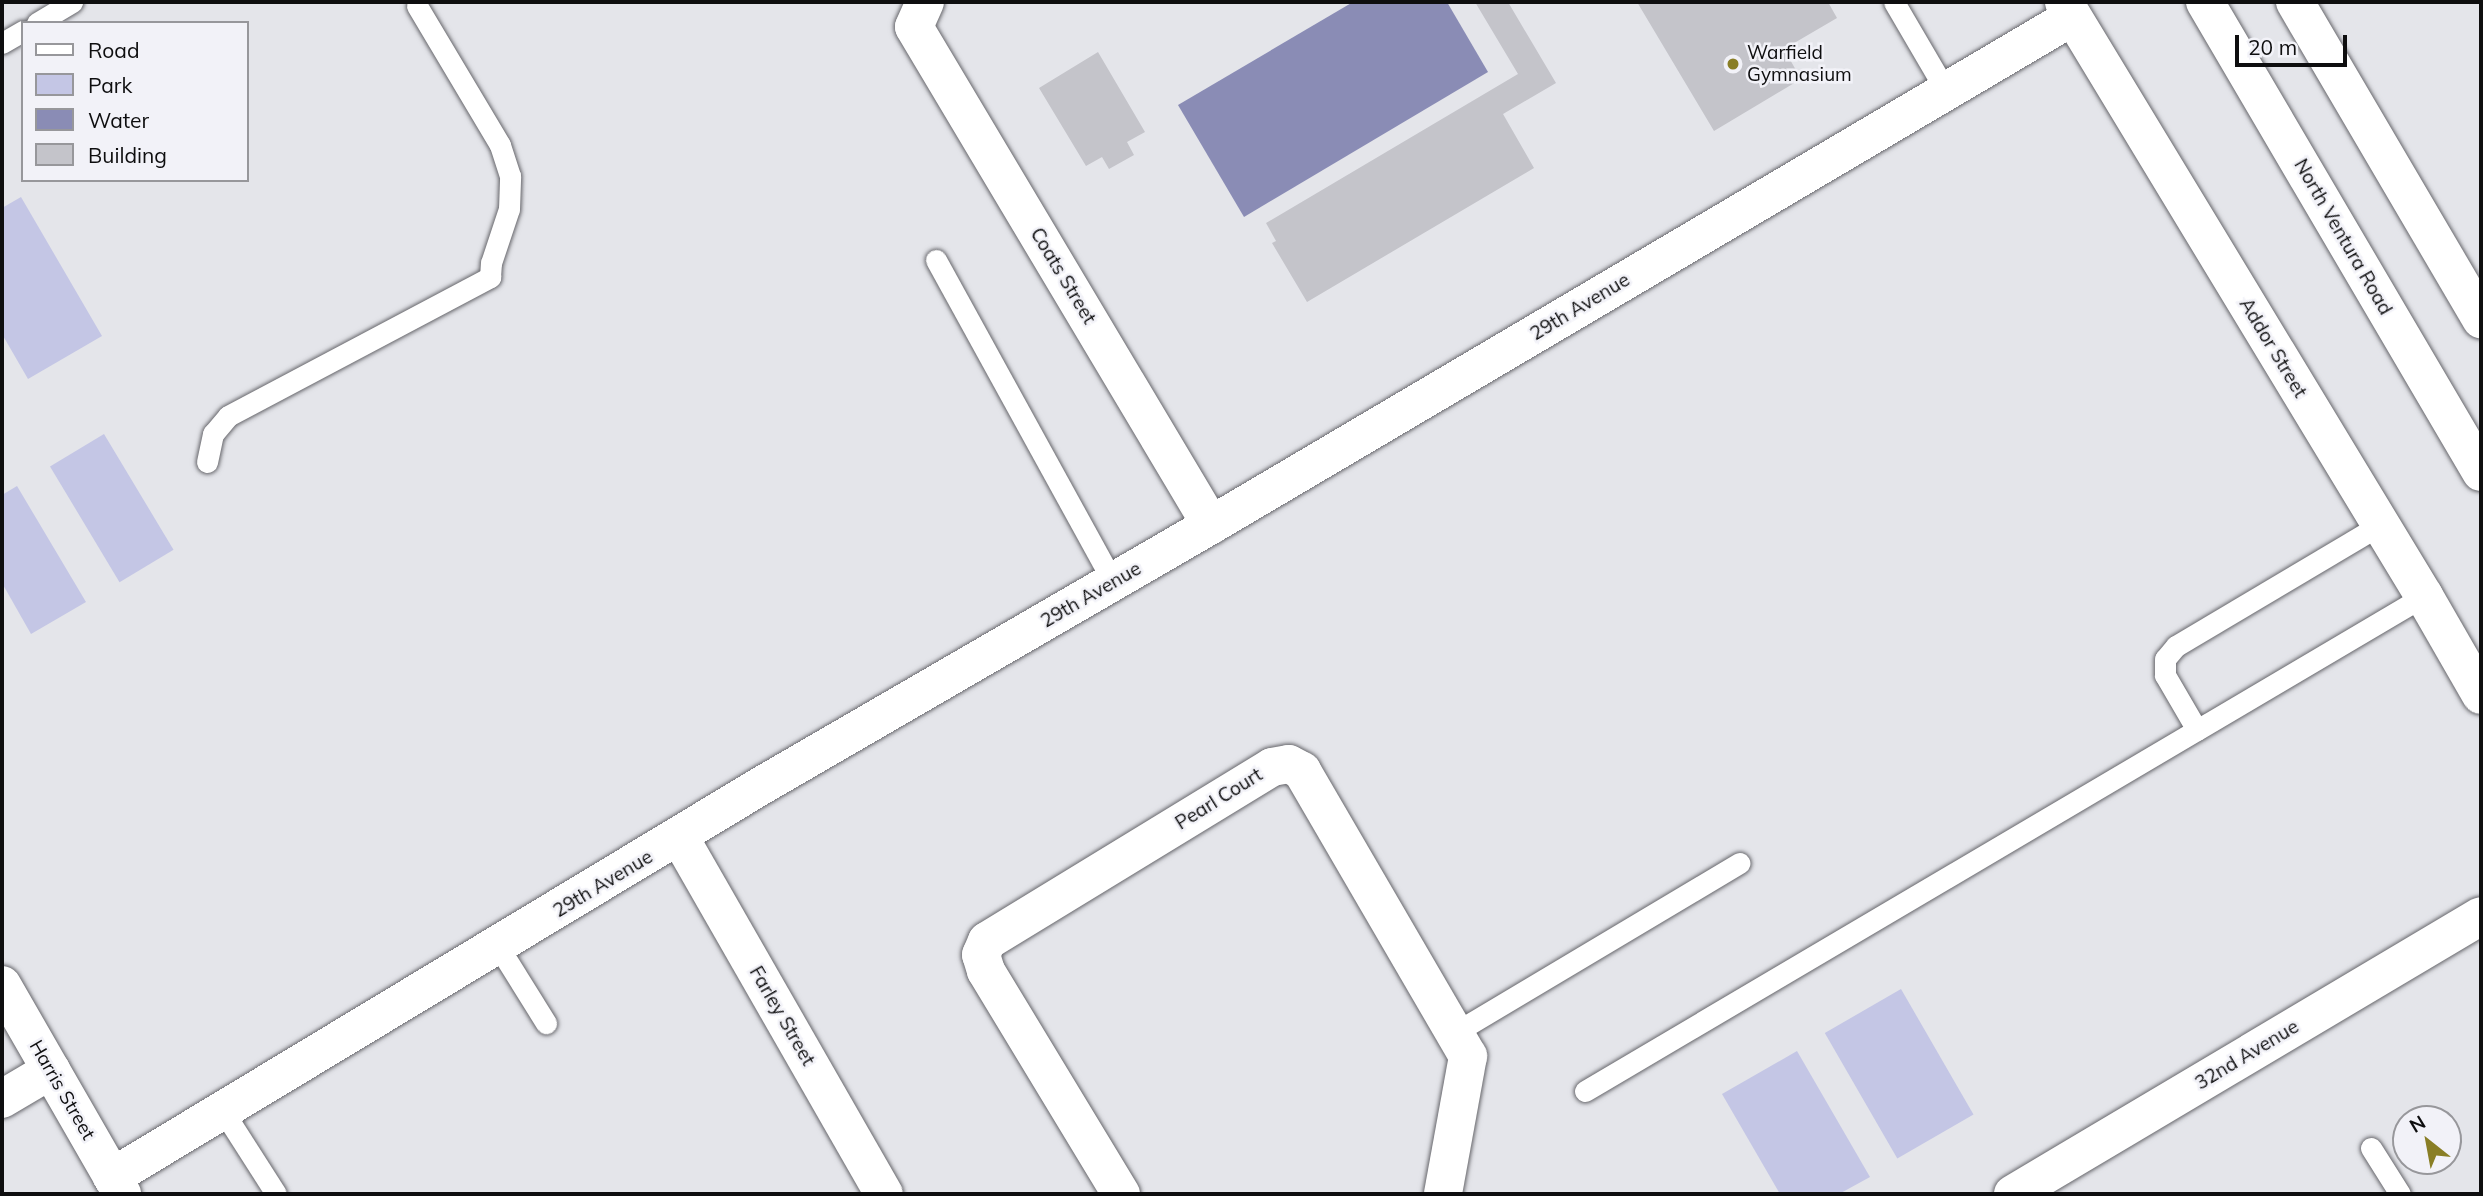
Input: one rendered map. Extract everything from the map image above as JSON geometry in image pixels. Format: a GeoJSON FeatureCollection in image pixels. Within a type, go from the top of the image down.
{"type":"FeatureCollection","features":[{"type":"Feature","properties":{"kind":"street","name":"North Ventura Road"},"geometry":{"type":"LineString","coordinates":[[2205,2],[2481,472]]}},
{"type":"Feature","properties":{"kind":"street"},"geometry":{"type":"LineString","coordinates":[[2295,2],[2481,319]]}},
{"type":"Feature","properties":{"kind":"street","name":"29th Avenue"},"geometry":{"type":"LineString","coordinates":[[117,1186],[223,1111],[680,838],[759,787],[1211,525],[1946,91],[2068,9]]}},
{"type":"Feature","properties":{"kind":"street","name":"Addor Street"},"geometry":{"type":"LineString","coordinates":[[2068,9],[2424,596],[2481,695]]}},
{"type":"Feature","properties":{"kind":"street","name":"Coats Street"},"geometry":{"type":"LineString","coordinates":[[919,14],[1211,525]]}},
{"type":"Feature","properties":{"kind":"street","name":"Pearl Court"},"geometry":{"type":"LineString","coordinates":[[1121,1194],[986,971],[981,955],[987,942],[1272,766],[1289,764],[1302,771],[1456,1031],[1468,1056],[1443,1194]]}},
{"type":"Feature","properties":{"kind":"street","name":"Farley Street"},"geometry":{"type":"LineString","coordinates":[[680,838],[884,1194]]}},
{"type":"Feature","properties":{"kind":"street","name":"32nd Avenue"},"geometry":{"type":"LineString","coordinates":[[2013,1194],[2481,916]]}},
{"type":"Feature","properties":{"kind":"street","name":"Harris Street"},"geometry":{"type":"LineString","coordinates":[[2,985],[117,1186]]}},
{"type":"Feature","properties":{"kind":"street"},"geometry":{"type":"LineString","coordinates":[[2,1099],[51,1070]]}},
{"type":"Feature","properties":{"kind":"lane"},"geometry":{"type":"LineString","coordinates":[[40,21],[72,2]]}},
{"type":"Feature","properties":{"kind":"lane"},"geometry":{"type":"LineString","coordinates":[[1894,2],[1946,91]]}},
{"type":"Feature","properties":{"kind":"lane"},"geometry":{"type":"LineString","coordinates":[[207,462],[213,434],[228,416],[490,277],[491,263],[509,209],[510,176],[500,145],[417,6]]}},
{"type":"Feature","properties":{"kind":"lane"},"geometry":{"type":"LineString","coordinates":[[2,43],[21,32]]}},
{"type":"Feature","properties":{"kind":"lane"},"geometry":{"type":"LineString","coordinates":[[936,260],[1113,582]]}},
{"type":"Feature","properties":{"kind":"lane"},"geometry":{"type":"LineString","coordinates":[[2197,730],[2165,675],[2165,659],[2176,646],[2380,525]]}},
{"type":"Feature","properties":{"kind":"lane"},"geometry":{"type":"LineString","coordinates":[[1586,1091],[2424,596]]}},
{"type":"Feature","properties":{"kind":"lane"},"geometry":{"type":"LineString","coordinates":[[1456,1031],[1740,863]]}},
{"type":"Feature","properties":{"kind":"lane"},"geometry":{"type":"LineString","coordinates":[[498,946],[546,1023]]}},
{"type":"Feature","properties":{"kind":"lane"},"geometry":{"type":"LineString","coordinates":[[223,1111],[276,1194]]}},
{"type":"Feature","properties":{"kind":"lane"},"geometry":{"type":"LineString","coordinates":[[2371,1148],[2400,1194]]}},
{"type":"Feature","properties":{"kind":"green space"},"geometry":{"type":"Polygon","coordinates":[[[21,197],[102,336],[28,379],[2,334],[2,208],[21,197]]]}},
{"type":"Feature","properties":{"kind":"green space"},"geometry":{"type":"Polygon","coordinates":[[[104,434],[174,550],[120,582],[50,466],[104,434]]]}},
{"type":"Feature","properties":{"kind":"green space"},"geometry":{"type":"Polygon","coordinates":[[[17,486],[86,602],[31,634],[2,583],[2,495],[17,486]]]}},
{"type":"Feature","properties":{"kind":"green space"},"geometry":{"type":"Polygon","coordinates":[[[1901,989],[1974,1115],[1897,1159],[1825,1033],[1901,989]]]}},
{"type":"Feature","properties":{"kind":"green space"},"geometry":{"type":"Polygon","coordinates":[[[1797,1051],[1870,1177],[1839,1194],[1780,1194],[1722,1094],[1797,1051]]]}},
{"type":"Feature","properties":{"kind":"water"},"geometry":{"type":"Polygon","coordinates":[[[1353,2],[1447,2],[1488,72],[1244,217],[1178,105],[1353,2]]]}},
{"type":"Feature","properties":{"kind":"building"},"geometry":{"type":"Polygon","coordinates":[[[1475,2],[1508,2],[1556,83],[1503,114],[1534,168],[1307,302],[1272,243],[1276,241],[1266,223],[1518,74],[1475,2]]]}},
{"type":"Feature","properties":{"kind":"building","name":"Warfield Gymnasium"},"geometry":{"type":"Polygon","coordinates":[[[1637,2],[1828,2],[1837,18],[1784,49],[1801,79],[1714,131],[1637,2]]]}},
{"type":"Feature","properties":{"kind":"building"},"geometry":{"type":"Polygon","coordinates":[[[1098,52],[1145,132],[1127,142],[1134,155],[1109,169],[1102,157],[1086,166],[1039,88],[1098,52]]]}},
{"type":"Feature","properties":{"kind":"place","name":"Warfield Gymnasium"},"geometry":{"type":"Point","coordinates":[1733,64]}}]}
